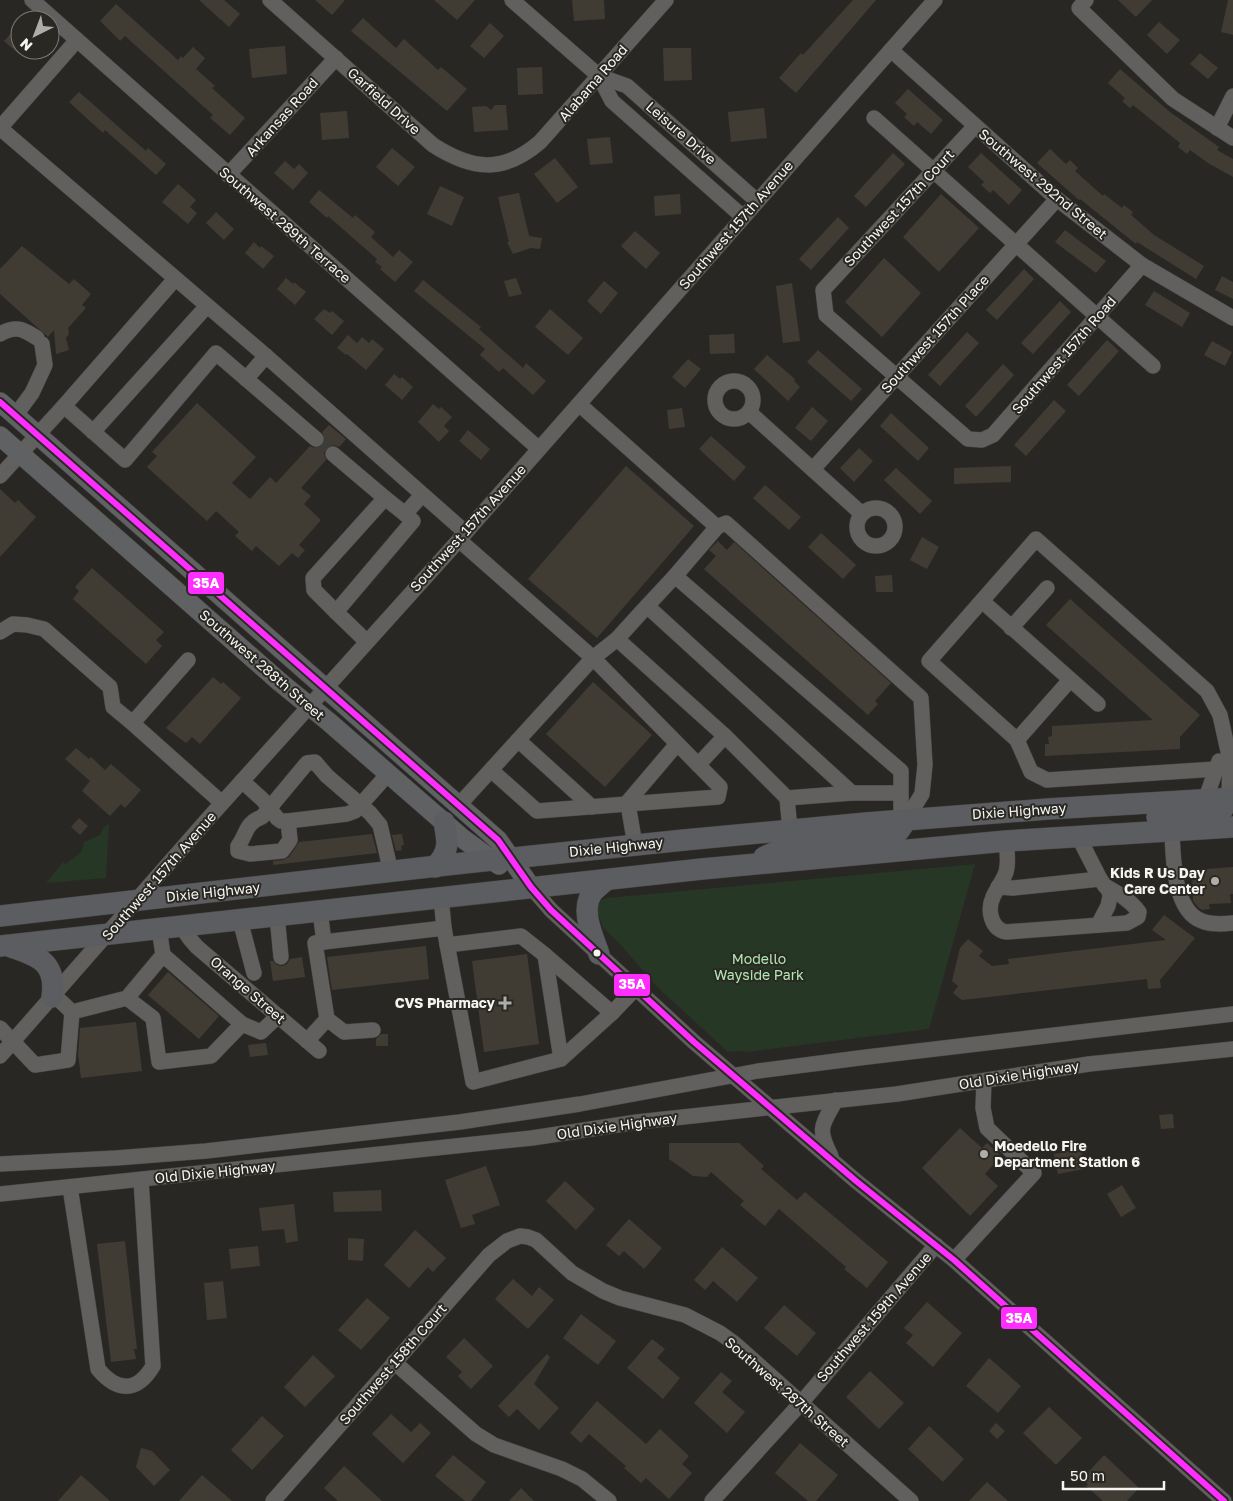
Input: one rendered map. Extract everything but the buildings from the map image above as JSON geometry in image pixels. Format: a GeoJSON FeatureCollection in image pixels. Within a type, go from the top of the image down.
{"type":"FeatureCollection","features":[{"type":"Feature","properties":{"kind":"highway","name":"Dixie Highway"},"geometry":{"type":"LineString","coordinates":[[0,916],[501,859],[790,830],[1206,798],[1231,798]]}},
{"type":"Feature","properties":{"kind":"highway"},"geometry":{"type":"LineString","coordinates":[[1049,837],[1106,822],[1218,812],[1225,807],[1231,798]]}},
{"type":"Feature","properties":{"kind":"highway"},"geometry":{"type":"LineString","coordinates":[[435,867],[441,860],[447,847],[451,814]]}},
{"type":"Feature","properties":{"kind":"highway"},"geometry":{"type":"LineString","coordinates":[[748,865],[798,842],[889,837],[898,832],[904,821]]}},
{"type":"Feature","properties":{"kind":"highway","name":"Dixie Highway"},"geometry":{"type":"LineString","coordinates":[[3,946],[441,896],[748,865],[1049,837],[1233,827]]}},
{"type":"Feature","properties":{"kind":"highway"},"geometry":{"type":"LineString","coordinates":[[599,954],[587,915],[587,906],[592,893],[606,880]]}},
{"type":"Feature","properties":{"kind":"highway"},"geometry":{"type":"LineString","coordinates":[[3,946],[33,954],[43,960],[50,969],[53,978],[53,996]]}},
{"type":"Feature","properties":{"kind":"main road","name":"Southwest 288th Street"},"geometry":{"type":"LineString","coordinates":[[4,407],[324,688],[451,814],[531,887]]}},
{"type":"Feature","properties":{"kind":"main road","name":"Southwest 288th Street"},"geometry":{"type":"LineString","coordinates":[[0,436],[388,774],[451,814]]}},
{"type":"Feature","properties":{"kind":"street","name":"Southwest 289th Terrace"},"geometry":{"type":"LineString","coordinates":[[32,0],[228,176],[538,449]]}},
{"type":"Feature","properties":{"kind":"street","name":"Garfield Drive"},"geometry":{"type":"LineString","coordinates":[[270,0],[418,132],[448,154],[468,163],[485,165],[496,164],[514,158]]}},
{"type":"Feature","properties":{"kind":"street","name":"Leisure Drive"},"geometry":{"type":"LineString","coordinates":[[512,0],[599,76],[612,101],[743,217]]}},
{"type":"Feature","properties":{"kind":"street","name":"Alabama Road"},"geometry":{"type":"LineString","coordinates":[[514,158],[530,150],[544,138],[666,0]]}},
{"type":"Feature","properties":{"kind":"street","name":"Southwest 157th Avenue"},"geometry":{"type":"LineString","coordinates":[[0,1056],[222,803],[462,536],[935,0]]}},
{"type":"Feature","properties":{"kind":"street"},"geometry":{"type":"LineString","coordinates":[[1083,4],[1173,99],[1233,138]]}},
{"type":"Feature","properties":{"kind":"street"},"geometry":{"type":"LineString","coordinates":[[76,40],[0,128],[266,356],[422,495],[462,536],[593,658],[720,787],[718,797],[537,811],[491,770]]}},
{"type":"Feature","properties":{"kind":"street","name":"Southwest 292nd Street"},"geometry":{"type":"LineString","coordinates":[[891,50],[1057,199],[1142,265],[1233,318]]}},
{"type":"Feature","properties":{"kind":"street","name":"Arkansas Road"},"geometry":{"type":"LineString","coordinates":[[228,176],[336,58]]}},
{"type":"Feature","properties":{"kind":"street","name":"Leisure Drive"},"geometry":{"type":"LineString","coordinates":[[599,76],[627,86],[757,201]]}},
{"type":"Feature","properties":{"kind":"street"},"geometry":{"type":"LineString","coordinates":[[1217,128],[1233,96]]}},
{"type":"Feature","properties":{"kind":"street"},"geometry":{"type":"LineString","coordinates":[[874,118],[1153,366]]}},
{"type":"Feature","properties":{"kind":"street","name":"Southwest 157th Court"},"geometry":{"type":"LineString","coordinates":[[896,378],[826,315],[823,290],[975,126]]}},
{"type":"Feature","properties":{"kind":"street","name":"Southwest 157th Place"},"geometry":{"type":"LineString","coordinates":[[813,469],[1057,199]]}},
{"type":"Feature","properties":{"kind":"street","name":"Southwest 157th Road"},"geometry":{"type":"LineString","coordinates":[[896,378],[968,439],[982,440],[993,435],[1142,265]]}},
{"type":"Feature","properties":{"kind":"street"},"geometry":{"type":"LineString","coordinates":[[0,476],[175,279]]}},
{"type":"Feature","properties":{"kind":"street"},"geometry":{"type":"LineString","coordinates":[[93,432],[207,306]]}},
{"type":"Feature","properties":{"kind":"street"},"geometry":{"type":"LineString","coordinates":[[0,334],[8,330],[23,328],[39,341],[45,365],[32,393],[4,407]]}},
{"type":"Feature","properties":{"kind":"street"},"geometry":{"type":"LineString","coordinates":[[64,406],[125,460],[216,353],[316,439]]}},
{"type":"Feature","properties":{"kind":"street"},"geometry":{"type":"LineString","coordinates":[[246,379],[266,356]]}},
{"type":"Feature","properties":{"kind":"street"},"geometry":{"type":"LineString","coordinates":[[579,404],[717,527]]}},
{"type":"Feature","properties":{"kind":"street"},"geometry":{"type":"LineString","coordinates":[[749,412],[862,514]]}},
{"type":"Feature","properties":{"kind":"street"},"geometry":{"type":"LineString","coordinates":[[332,454],[413,522],[336,612]]}},
{"type":"Feature","properties":{"kind":"street"},"geometry":{"type":"LineString","coordinates":[[405,514],[422,495]]}},
{"type":"Feature","properties":{"kind":"street"},"geometry":{"type":"LineString","coordinates":[[366,641],[314,590],[313,578],[385,498]]}},
{"type":"Feature","properties":{"kind":"street"},"geometry":{"type":"LineString","coordinates":[[451,814],[593,658],[617,639],[676,576],[717,527],[726,523],[921,698],[924,765],[922,794],[904,821]]}},
{"type":"Feature","properties":{"kind":"street"},"geometry":{"type":"LineString","coordinates":[[1216,769],[1047,780],[1031,772],[1017,740],[929,661],[1036,539],[1207,691],[1220,715],[1230,760],[1231,798]]}},
{"type":"Feature","properties":{"kind":"street"},"geometry":{"type":"LineString","coordinates":[[676,576],[901,771],[900,793],[904,821]]}},
{"type":"Feature","properties":{"kind":"street"},"geometry":{"type":"LineString","coordinates":[[1011,628],[1047,588]]}},
{"type":"Feature","properties":{"kind":"street"},"geometry":{"type":"LineString","coordinates":[[982,601],[1098,704]]}},
{"type":"Feature","properties":{"kind":"street"},"geometry":{"type":"LineString","coordinates":[[647,606],[852,793]]}},
{"type":"Feature","properties":{"kind":"street"},"geometry":{"type":"LineString","coordinates":[[0,632],[13,624],[27,624],[44,630],[110,687],[113,707],[222,803]]}},
{"type":"Feature","properties":{"kind":"street"},"geometry":{"type":"LineString","coordinates":[[617,639],[725,736],[787,798],[790,830]]}},
{"type":"Feature","properties":{"kind":"street"},"geometry":{"type":"LineString","coordinates":[[130,721],[136,718],[188,660]]}},
{"type":"Feature","properties":{"kind":"street"},"geometry":{"type":"LineString","coordinates":[[1017,740],[1070,680]]}},
{"type":"Feature","properties":{"kind":"street"},"geometry":{"type":"LineString","coordinates":[[698,765],[725,736]]}},
{"type":"Feature","properties":{"kind":"street"},"geometry":{"type":"LineString","coordinates":[[518,740],[592,807]]}},
{"type":"Feature","properties":{"kind":"street"},"geometry":{"type":"LineString","coordinates":[[1206,798],[1225,740]]}},
{"type":"Feature","properties":{"kind":"street"},"geometry":{"type":"LineString","coordinates":[[627,804],[678,744]]}},
{"type":"Feature","properties":{"kind":"street"},"geometry":{"type":"LineString","coordinates":[[288,822],[290,840],[282,851],[244,854],[238,850],[242,841],[251,837],[262,824],[266,813],[304,766],[312,761],[380,825],[391,872]]}},
{"type":"Feature","properties":{"kind":"street"},"geometry":{"type":"LineString","coordinates":[[242,781],[263,800],[266,813],[281,821],[288,822],[347,814],[355,811],[388,774]]}},
{"type":"Feature","properties":{"kind":"street"},"geometry":{"type":"LineString","coordinates":[[787,798],[852,793],[900,793]]}},
{"type":"Feature","properties":{"kind":"street"},"geometry":{"type":"LineString","coordinates":[[627,804],[635,845]]}},
{"type":"Feature","properties":{"kind":"street"},"geometry":{"type":"LineString","coordinates":[[1172,830],[1174,863],[1181,899],[1186,909],[1200,921],[1210,924],[1233,923]]}},
{"type":"Feature","properties":{"kind":"street"},"geometry":{"type":"LineString","coordinates":[[1078,836],[1102,882],[1109,891],[1110,896],[1106,911],[1098,925]]}},
{"type":"Feature","properties":{"kind":"street"},"geometry":{"type":"LineString","coordinates":[[998,887],[1013,888],[1102,882],[1124,896],[1140,912],[1138,916],[1128,922],[1000,931],[992,921],[991,913],[992,898],[998,887],[1006,874],[1008,866],[1006,841]]}},
{"type":"Feature","properties":{"kind":"street","name":"Southwest 288th Street"},"geometry":{"type":"LineString","coordinates":[[531,887],[551,910],[635,989],[732,1076],[954,1260],[1224,1501]]}},
{"type":"Feature","properties":{"kind":"street"},"geometry":{"type":"LineString","coordinates":[[441,896],[444,928],[473,1082],[561,1059],[612,1013],[635,989]]}},
{"type":"Feature","properties":{"kind":"street"},"geometry":{"type":"LineString","coordinates":[[320,911],[324,942]]}},
{"type":"Feature","properties":{"kind":"street"},"geometry":{"type":"LineString","coordinates":[[277,916],[281,957]]}},
{"type":"Feature","properties":{"kind":"street"},"geometry":{"type":"LineString","coordinates":[[240,920],[254,973]]}},
{"type":"Feature","properties":{"kind":"street","name":"Orange Street"},"geometry":{"type":"LineString","coordinates":[[181,926],[197,947],[313,1046],[327,1019]]}},
{"type":"Feature","properties":{"kind":"street"},"geometry":{"type":"LineString","coordinates":[[159,928],[163,955],[242,1024],[261,1032],[278,1016]]}},
{"type":"Feature","properties":{"kind":"street"},"geometry":{"type":"LineString","coordinates":[[373,1030],[344,1032],[327,1019],[315,943],[444,928]]}},
{"type":"Feature","properties":{"kind":"street"},"geometry":{"type":"LineString","coordinates":[[447,945],[521,936],[612,1013]]}},
{"type":"Feature","properties":{"kind":"street"},"geometry":{"type":"LineString","coordinates":[[72,1012],[127,998],[163,955]]}},
{"type":"Feature","properties":{"kind":"street"},"geometry":{"type":"LineString","coordinates":[[545,955],[561,1059]]}},
{"type":"Feature","properties":{"kind":"street"},"geometry":{"type":"LineString","coordinates":[[53,996],[72,1012]]}},
{"type":"Feature","properties":{"kind":"street"},"geometry":{"type":"LineString","coordinates":[[127,998],[153,1018],[159,1062],[211,1056],[242,1024]]}},
{"type":"Feature","properties":{"kind":"street"},"geometry":{"type":"LineString","coordinates":[[0,1028],[35,1065],[68,1060],[72,1012]]}},
{"type":"Feature","properties":{"kind":"street"},"geometry":{"type":"LineString","coordinates":[[0,1164],[179,1154],[431,1126],[528,1113],[732,1076],[867,1056],[1233,1014]]}},
{"type":"Feature","properties":{"kind":"street","name":"Old Dixie Highway"},"geometry":{"type":"LineString","coordinates":[[0,1194],[532,1138],[637,1122],[897,1094],[1089,1064],[1233,1049]]}},
{"type":"Feature","properties":{"kind":"street"},"geometry":{"type":"LineString","coordinates":[[954,1260],[1034,1173],[987,1128],[983,1108],[984,1081]]}},
{"type":"Feature","properties":{"kind":"street"},"geometry":{"type":"LineString","coordinates":[[834,1162],[822,1138],[822,1127],[836,1100]]}},
{"type":"Feature","properties":{"kind":"street"},"geometry":{"type":"LineString","coordinates":[[70,1186],[98,1369],[107,1380],[118,1386],[129,1387],[148,1374],[153,1366],[141,1180]]}},
{"type":"Feature","properties":{"kind":"street","name":"Southwest 158th Court"},"geometry":{"type":"LineString","coordinates":[[273,1501],[489,1255],[507,1240],[520,1236]]}},
{"type":"Feature","properties":{"kind":"street","name":"Southwest 287th Street"},"geometry":{"type":"LineString","coordinates":[[520,1236],[536,1240],[572,1272],[603,1291],[627,1300],[685,1315],[720,1333],[734,1343],[912,1501]]}},
{"type":"Feature","properties":{"kind":"street","name":"Southwest 159th Avenue"},"geometry":{"type":"LineString","coordinates":[[712,1501],[801,1403],[936,1245]]}},
{"type":"Feature","properties":{"kind":"street"},"geometry":{"type":"LineString","coordinates":[[394,1362],[476,1434],[494,1445],[562,1469],[582,1479],[609,1501]]}},
{"type":"Feature","properties":{"kind":"green space"},"geometry":{"type":"Polygon","coordinates":[[[109,824],[106,878],[46,883],[63,862],[66,864],[80,854],[84,842],[100,835],[104,827],[109,824]]]}},
{"type":"Feature","properties":{"kind":"green space","name":"Modello Wayside Park"},"geometry":{"type":"Polygon","coordinates":[[[975,864],[929,1029],[747,1052],[728,1052],[657,987],[619,943],[603,928],[597,910],[601,900],[607,898],[975,864]]]}},
{"type":"Feature","properties":{"kind":"tunnel"},"geometry":{"type":"LineString","coordinates":[[316,439],[333,454]]}},
{"type":"Feature","properties":{"kind":"transit line","name":"35A"},"geometry":{"type":"LineString","coordinates":[[0,402],[498,840],[531,887],[551,910],[694,1042],[856,1181],[954,1260],[1224,1501]]}},
{"type":"Feature","properties":{"kind":"place","name":"Kids R Us Day Care Center"},"geometry":{"type":"Point","coordinates":[1215,881]}},
{"type":"Feature","properties":{"kind":"place","name":"CVS Pharmacy"},"geometry":{"type":"Point","coordinates":[505,1003]}},
{"type":"Feature","properties":{"kind":"place","name":"Moedello Fire Department Station 6"},"geometry":{"type":"Point","coordinates":[984,1154]}}]}
